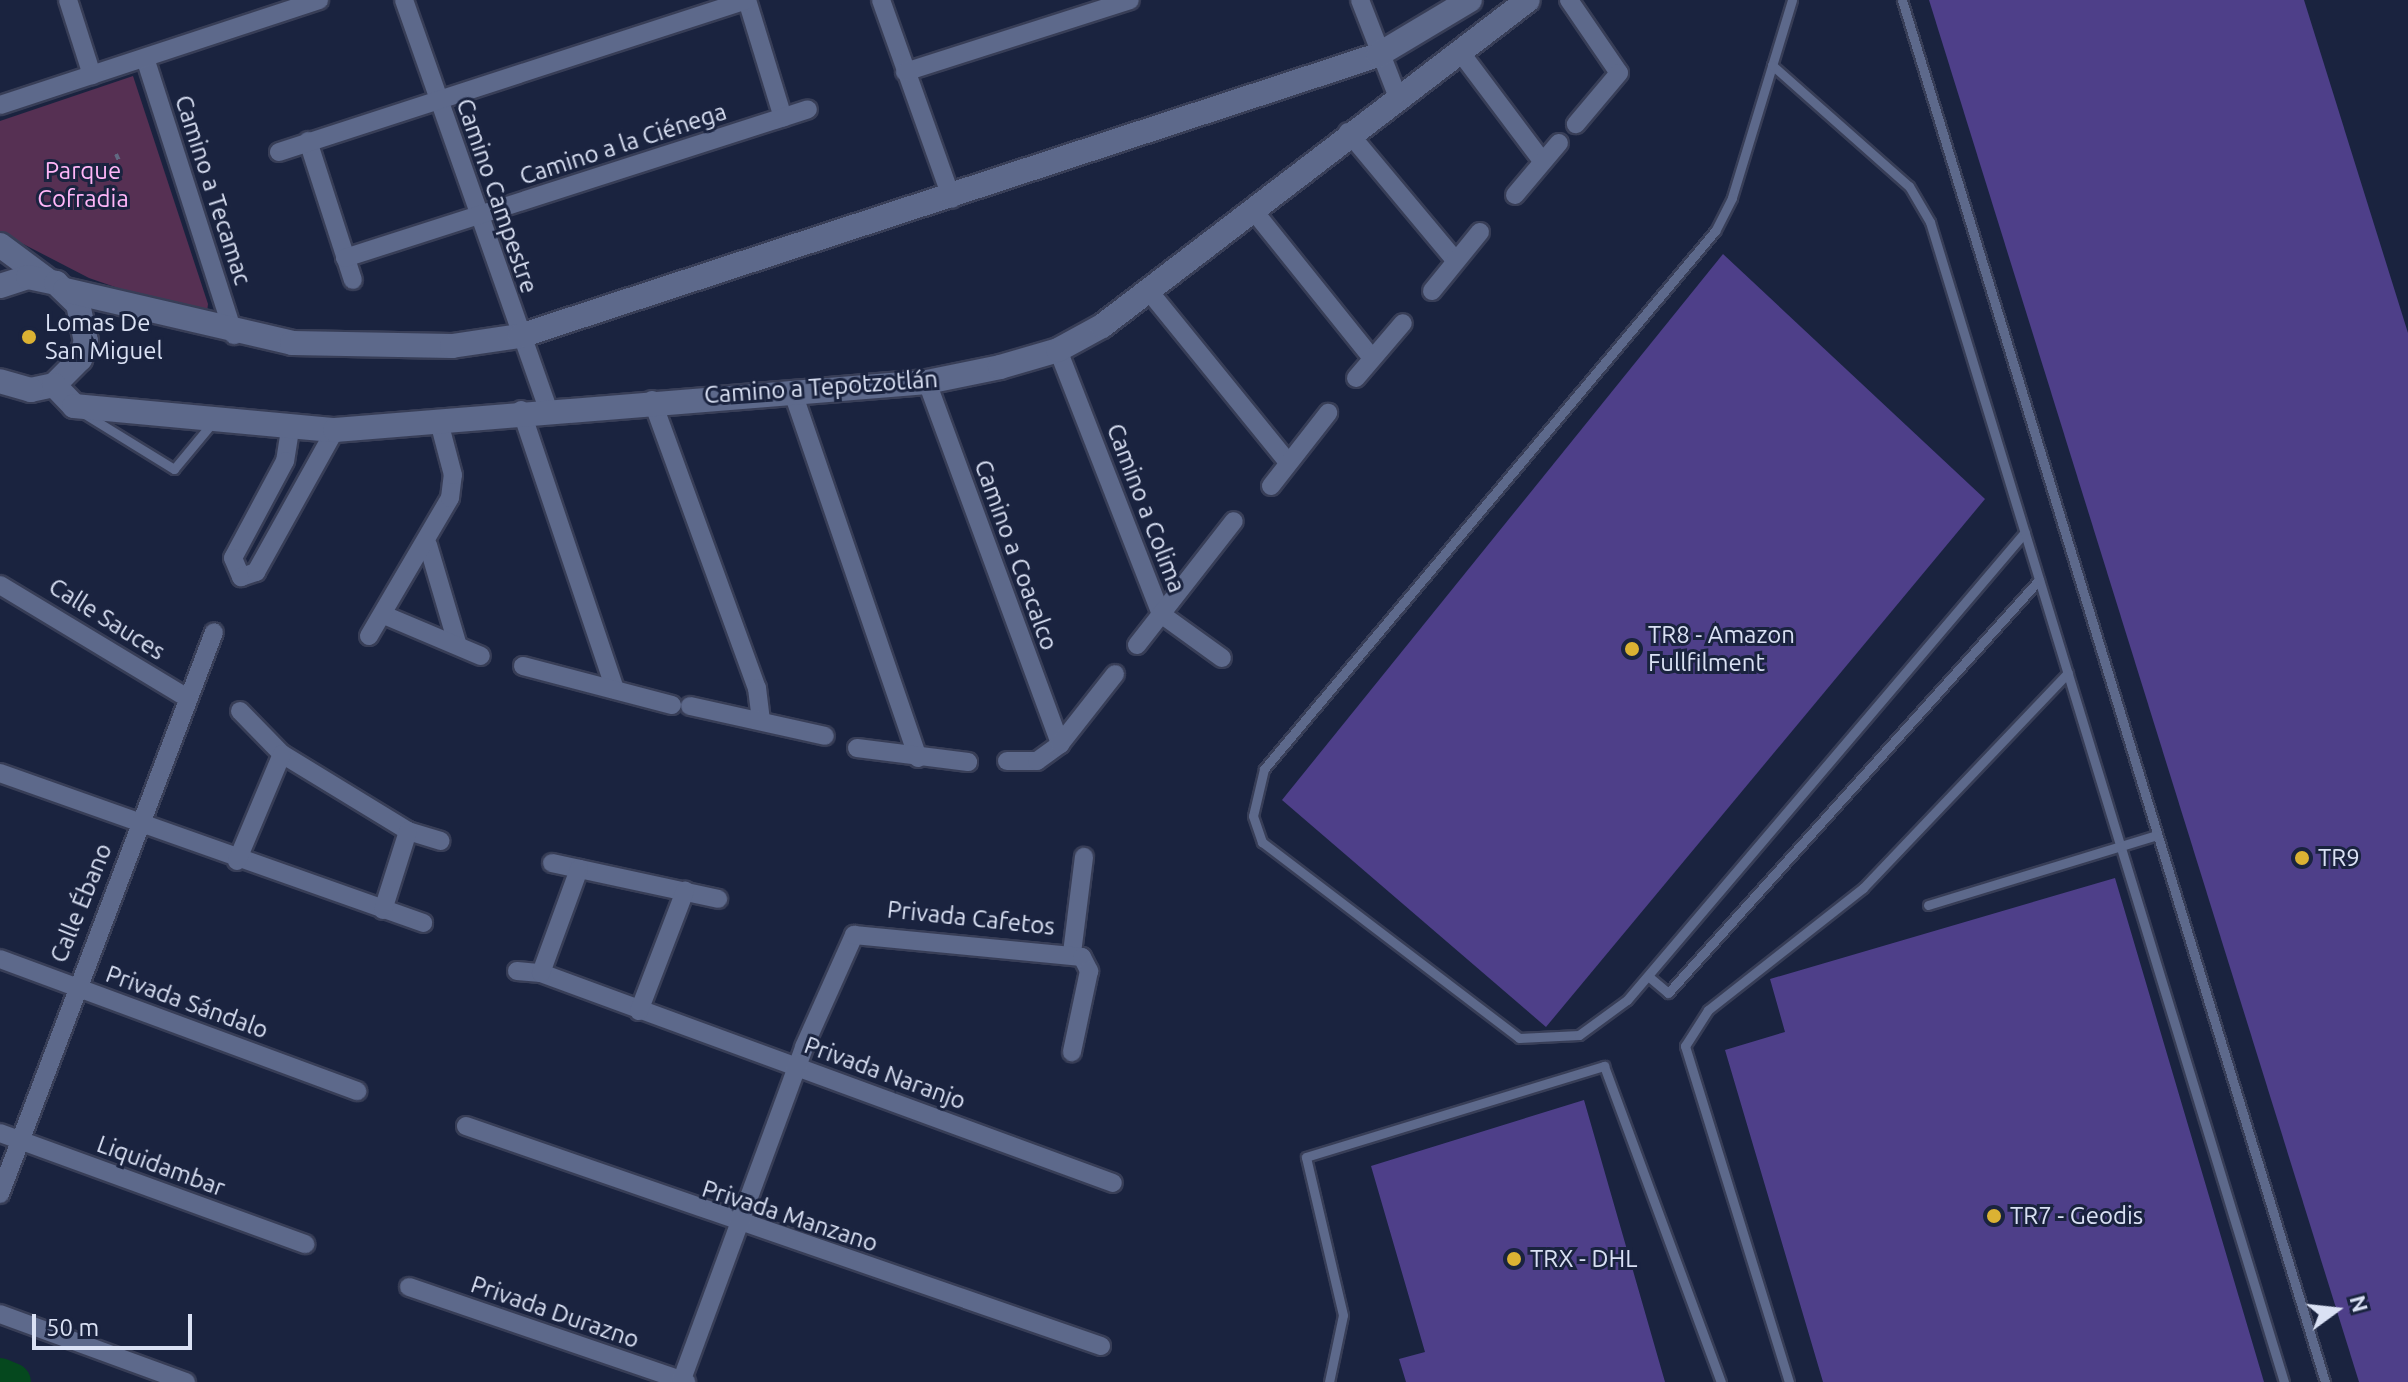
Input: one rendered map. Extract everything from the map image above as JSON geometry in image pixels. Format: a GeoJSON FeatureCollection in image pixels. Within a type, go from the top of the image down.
{"type":"FeatureCollection","features":[{"type":"Feature","properties":{"kind":"main road"},"geometry":{"type":"LineString","coordinates":[[0,286],[56,284],[234,335],[368,348],[520,336],[952,199],[1378,55],[1470,0]]}},
{"type":"Feature","properties":{"kind":"main road","name":"Camino a Tepotzotlán"},"geometry":{"type":"LineString","coordinates":[[74,406],[290,430],[335,430],[439,422],[547,407],[927,382],[1058,350],[1148,290],[1348,132],[1461,53],[1528,0]]}},
{"type":"Feature","properties":{"kind":"main road"},"geometry":{"type":"LineString","coordinates":[[0,245],[56,284],[78,304],[86,341],[80,359],[42,388],[0,404]]}},
{"type":"Feature","properties":{"kind":"main road"},"geometry":{"type":"LineString","coordinates":[[0,381],[42,388],[74,406]]}},
{"type":"Feature","properties":{"kind":"street"},"geometry":{"type":"LineString","coordinates":[[68,0],[92,75]]}},
{"type":"Feature","properties":{"kind":"street"},"geometry":{"type":"LineString","coordinates":[[0,105],[146,61],[271,7],[319,0]]}},
{"type":"Feature","properties":{"kind":"street","name":"Camino Campestre"},"geometry":{"type":"LineString","coordinates":[[404,0],[477,216],[547,407]]}},
{"type":"Feature","properties":{"kind":"street"},"geometry":{"type":"LineString","coordinates":[[279,152],[747,0],[783,118]]}},
{"type":"Feature","properties":{"kind":"street"},"geometry":{"type":"LineString","coordinates":[[881,0],[952,199]]}},
{"type":"Feature","properties":{"kind":"street"},"geometry":{"type":"LineString","coordinates":[[905,72],[1130,0]]}},
{"type":"Feature","properties":{"kind":"street"},"geometry":{"type":"LineString","coordinates":[[1360,0],[1378,55],[1397,95]]}},
{"type":"Feature","properties":{"kind":"street"},"geometry":{"type":"LineString","coordinates":[[1569,0],[1619,73],[1576,124]]}},
{"type":"Feature","properties":{"kind":"street"},"geometry":{"type":"LineString","coordinates":[[1461,53],[1542,161]]}},
{"type":"Feature","properties":{"kind":"street","name":"Camino a Tecamac"},"geometry":{"type":"LineString","coordinates":[[146,61],[234,335]]}},
{"type":"Feature","properties":{"kind":"street","name":"Camino a la Ciénega"},"geometry":{"type":"LineString","coordinates":[[345,258],[808,109]]}},
{"type":"Feature","properties":{"kind":"street"},"geometry":{"type":"LineString","coordinates":[[1348,132],[1455,260]]}},
{"type":"Feature","properties":{"kind":"street"},"geometry":{"type":"LineString","coordinates":[[308,141],[353,280]]}},
{"type":"Feature","properties":{"kind":"street"},"geometry":{"type":"LineString","coordinates":[[1515,195],[1559,143]]}},
{"type":"Feature","properties":{"kind":"street"},"geometry":{"type":"LineString","coordinates":[[1253,210],[1372,358]]}},
{"type":"Feature","properties":{"kind":"street"},"geometry":{"type":"LineString","coordinates":[[1432,291],[1480,232]]}},
{"type":"Feature","properties":{"kind":"street"},"geometry":{"type":"LineString","coordinates":[[1148,290],[1288,462]]}},
{"type":"Feature","properties":{"kind":"street"},"geometry":{"type":"LineString","coordinates":[[1356,378],[1403,323]]}},
{"type":"Feature","properties":{"kind":"street","name":"Camino a Colima"},"geometry":{"type":"LineString","coordinates":[[1058,350],[1161,614],[1222,658]]}},
{"type":"Feature","properties":{"kind":"street","name":"Camino a Coacalco"},"geometry":{"type":"LineString","coordinates":[[927,382],[1060,744]]}},
{"type":"Feature","properties":{"kind":"street"},"geometry":{"type":"LineString","coordinates":[[792,390],[918,758]]}},
{"type":"Feature","properties":{"kind":"street"},"geometry":{"type":"LineString","coordinates":[[652,400],[757,688],[761,721]]}},
{"type":"Feature","properties":{"kind":"street"},"geometry":{"type":"LineString","coordinates":[[521,410],[615,690]]}},
{"type":"Feature","properties":{"kind":"street"},"geometry":{"type":"LineString","coordinates":[[1271,486],[1328,413]]}},
{"type":"Feature","properties":{"kind":"street"},"geometry":{"type":"LineString","coordinates":[[369,636],[428,545],[453,488],[439,422]]}},
{"type":"Feature","properties":{"kind":"street"},"geometry":{"type":"LineString","coordinates":[[290,430],[285,461],[233,558],[241,577],[256,572],[335,430]]}},
{"type":"Feature","properties":{"kind":"street"},"geometry":{"type":"LineString","coordinates":[[1137,645],[1234,521]]}},
{"type":"Feature","properties":{"kind":"street"},"geometry":{"type":"LineString","coordinates":[[428,545],[458,646]]}},
{"type":"Feature","properties":{"kind":"street","name":"Calle Sauces"},"geometry":{"type":"LineString","coordinates":[[0,585],[187,698]]}},
{"type":"Feature","properties":{"kind":"street"},"geometry":{"type":"LineString","coordinates":[[384,615],[481,656]]}},
{"type":"Feature","properties":{"kind":"street","name":"Calle Ébano"},"geometry":{"type":"LineString","coordinates":[[0,1194],[74,987],[214,632]]}},
{"type":"Feature","properties":{"kind":"street"},"geometry":{"type":"LineString","coordinates":[[523,666],[681,706],[825,736]]}},
{"type":"Feature","properties":{"kind":"street"},"geometry":{"type":"LineString","coordinates":[[1007,761],[1037,761],[1060,744],[1115,674]]}},
{"type":"Feature","properties":{"kind":"street"},"geometry":{"type":"LineString","coordinates":[[240,711],[282,754],[408,831],[441,841]]}},
{"type":"Feature","properties":{"kind":"street"},"geometry":{"type":"LineString","coordinates":[[857,748],[968,762]]}},
{"type":"Feature","properties":{"kind":"street"},"geometry":{"type":"LineString","coordinates":[[237,861],[282,754]]}},
{"type":"Feature","properties":{"kind":"street"},"geometry":{"type":"LineString","coordinates":[[0,773],[237,861],[423,923]]}},
{"type":"Feature","properties":{"kind":"street"},"geometry":{"type":"LineString","coordinates":[[383,910],[408,831]]}},
{"type":"Feature","properties":{"kind":"street"},"geometry":{"type":"LineString","coordinates":[[1072,1052],[1089,971],[1077,955],[1084,857]]}},
{"type":"Feature","properties":{"kind":"street"},"geometry":{"type":"LineString","coordinates":[[552,863],[718,899]]}},
{"type":"Feature","properties":{"kind":"street"},"geometry":{"type":"LineString","coordinates":[[541,973],[579,869]]}},
{"type":"Feature","properties":{"kind":"street"},"geometry":{"type":"LineString","coordinates":[[639,1011],[685,891]]}},
{"type":"Feature","properties":{"kind":"street","name":"Privada Cafetos"},"geometry":{"type":"LineString","coordinates":[[797,1066],[854,935],[1077,955]]}},
{"type":"Feature","properties":{"kind":"street","name":"Privada Sándalo"},"geometry":{"type":"LineString","coordinates":[[0,959],[357,1091]]}},
{"type":"Feature","properties":{"kind":"street","name":"Privada Naranjo"},"geometry":{"type":"LineString","coordinates":[[517,971],[541,973],[1113,1183]]}},
{"type":"Feature","properties":{"kind":"street"},"geometry":{"type":"LineString","coordinates":[[683,1381],[797,1066]]}},
{"type":"Feature","properties":{"kind":"street","name":"Privada Manzano"},"geometry":{"type":"LineString","coordinates":[[466,1126],[738,1225],[1101,1346]]}},
{"type":"Feature","properties":{"kind":"street","name":"Liquidambar"},"geometry":{"type":"LineString","coordinates":[[0,1133],[305,1244]]}},
{"type":"Feature","properties":{"kind":"street","name":"Privada Durazno"},"geometry":{"type":"LineString","coordinates":[[409,1287],[683,1381]]}},
{"type":"Feature","properties":{"kind":"street"},"geometry":{"type":"LineString","coordinates":[[0,1314],[186,1382]]}},
{"type":"Feature","properties":{"kind":"lane"},"geometry":{"type":"LineString","coordinates":[[1792,0],[1715,231],[1264,769],[1253,816],[1262,842],[1519,1038],[1579,1035],[1648,976],[2025,532]]}},
{"type":"Feature","properties":{"kind":"lane"},"geometry":{"type":"LineString","coordinates":[[1902,0],[2325,1382]]}},
{"type":"Feature","properties":{"kind":"lane"},"geometry":{"type":"LineString","coordinates":[[1772,65],[1909,186],[1930,222],[2284,1382]]}},
{"type":"Feature","properties":{"kind":"lane"},"geometry":{"type":"LineString","coordinates":[[74,406],[174,469],[213,421]]}},
{"type":"Feature","properties":{"kind":"lane"},"geometry":{"type":"LineString","coordinates":[[1648,976],[1668,993],[2039,580]]}},
{"type":"Feature","properties":{"kind":"lane"},"geometry":{"type":"LineString","coordinates":[[1789,1382],[1685,1046],[1708,1010],[1863,888],[2068,673]]}},
{"type":"Feature","properties":{"kind":"lane"},"geometry":{"type":"LineString","coordinates":[[1928,905],[2157,835]]}},
{"type":"Feature","properties":{"kind":"lane"},"geometry":{"type":"LineString","coordinates":[[1329,1382],[1343,1315],[1306,1157],[1604,1066],[1721,1382]]}},
{"type":"Feature","properties":{"kind":"path"},"geometry":{"type":"LineString","coordinates":[[116,154],[120,163]]}},
{"type":"Feature","properties":{"kind":"green space","name":"Parque Cofradia"},"geometry":{"type":"Polygon","coordinates":[[[133,76],[208,304],[207,312],[187,312],[89,278],[0,232],[0,121],[133,76]]]}},
{"type":"Feature","properties":{"kind":"building","name":"TR9"},"geometry":{"type":"Polygon","coordinates":[[[1929,0],[2304,0],[2408,333],[2408,1382],[2359,1382],[1929,0]]]}},
{"type":"Feature","properties":{"kind":"building","name":"TR8 - Amazon Fullfilment"},"geometry":{"type":"Polygon","coordinates":[[[1723,254],[1985,499],[1546,1027],[1282,800],[1723,254]]]}},
{"type":"Feature","properties":{"kind":"building","name":"TR7 - Geodis"},"geometry":{"type":"Polygon","coordinates":[[[2115,878],[2264,1382],[1823,1382],[1725,1050],[1785,1032],[1770,979],[2115,878]]]}},
{"type":"Feature","properties":{"kind":"building","name":"TRX - DHL"},"geometry":{"type":"Polygon","coordinates":[[[1584,1100],[1665,1382],[1406,1382],[1399,1359],[1425,1352],[1371,1166],[1584,1100]]]}},
{"type":"Feature","properties":{"kind":"waterway"},"geometry":{"type":"LineString","coordinates":[[0,1377],[12,1382]]}},
{"type":"Feature","properties":{"kind":"place","name":"Lomas De San Miguel"},"geometry":{"type":"Point","coordinates":[29,337]}},
{"type":"Feature","properties":{"kind":"place","name":"TR8 - Amazon Fullfilment"},"geometry":{"type":"Point","coordinates":[1632,649]}},
{"type":"Feature","properties":{"kind":"place","name":"TR9"},"geometry":{"type":"Point","coordinates":[2302,858]}},
{"type":"Feature","properties":{"kind":"place","name":"TR7 - Geodis"},"geometry":{"type":"Point","coordinates":[1994,1216]}},
{"type":"Feature","properties":{"kind":"place","name":"TRX - DHL"},"geometry":{"type":"Point","coordinates":[1514,1259]}}]}
